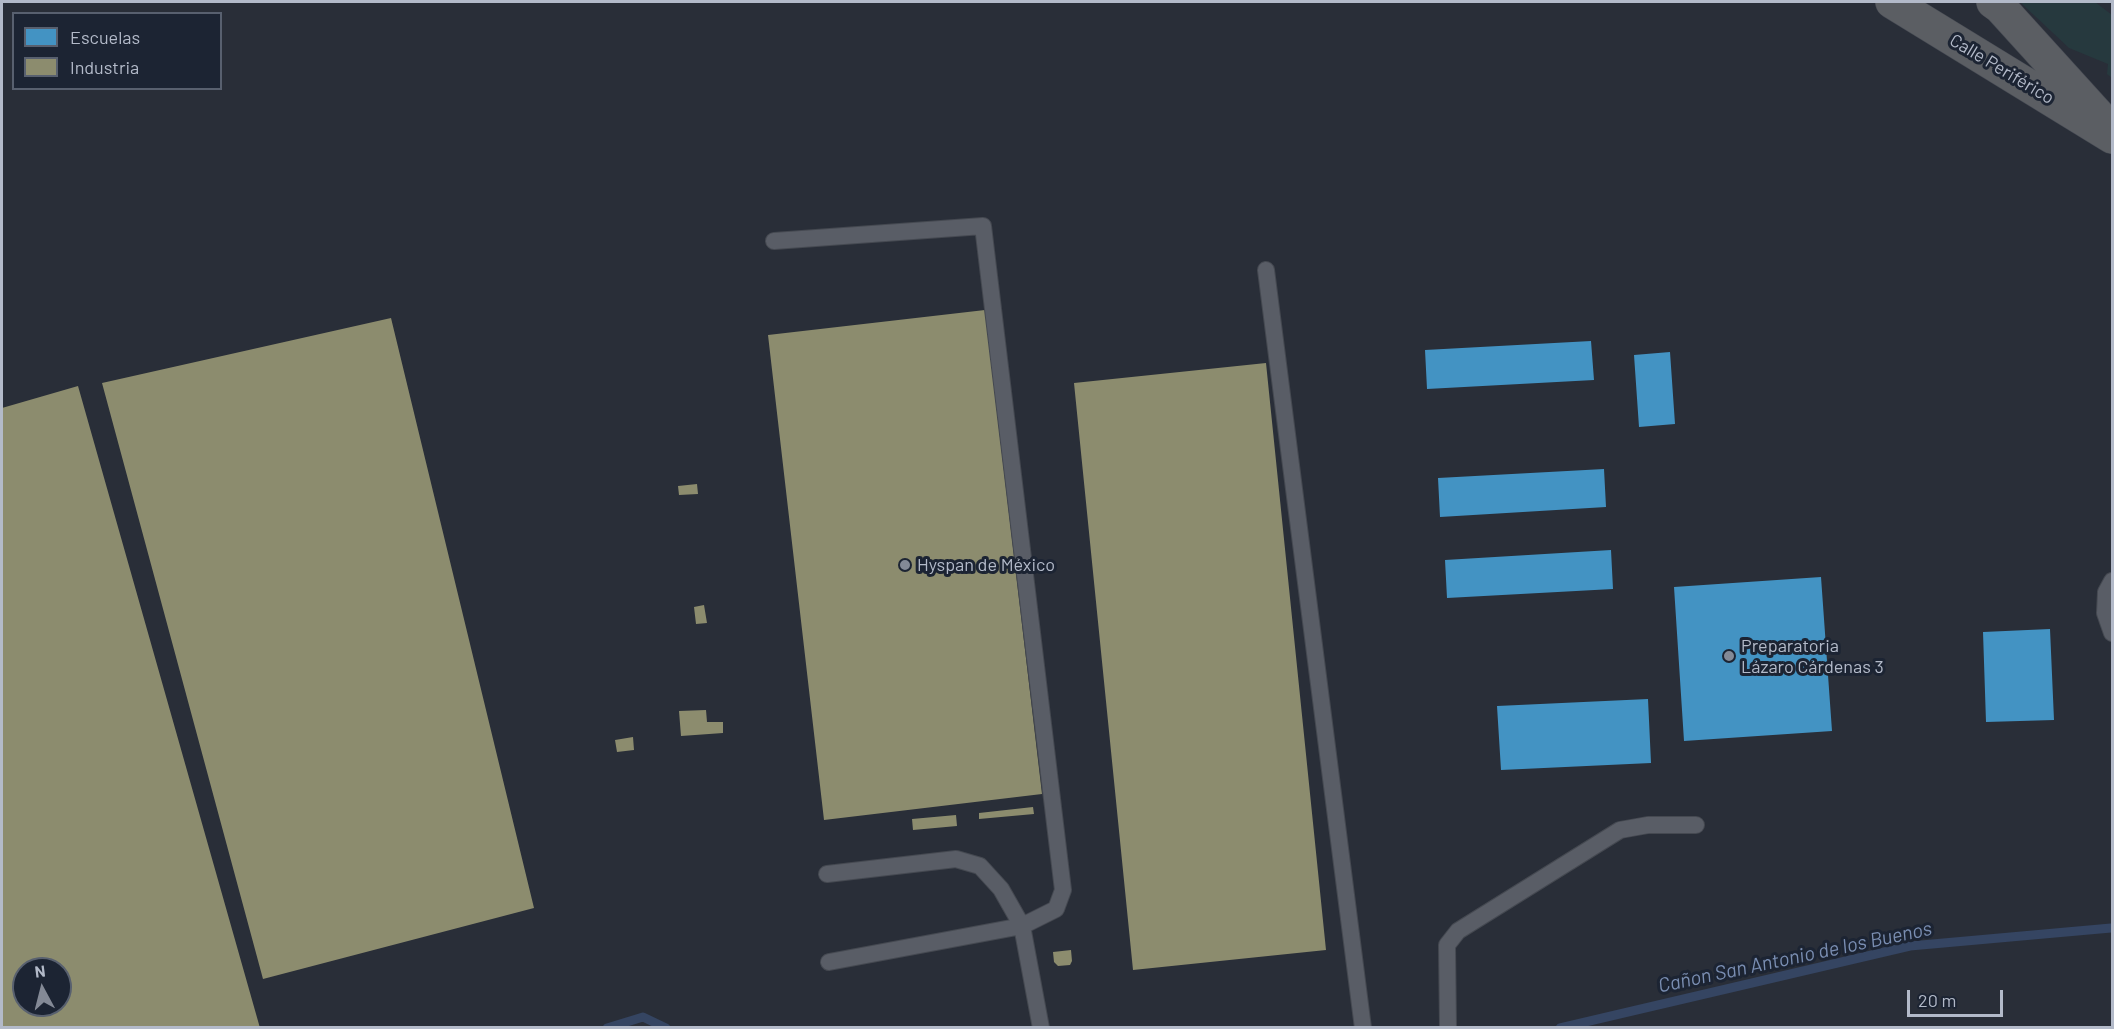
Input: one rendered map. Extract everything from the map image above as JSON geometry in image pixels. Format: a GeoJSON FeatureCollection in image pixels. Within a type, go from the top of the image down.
{"type":"FeatureCollection","features":[{"type":"Feature","properties":{"kind":"highway","name":"Calle Periférico"},"geometry":{"type":"LineString","coordinates":[[1892,2],[2112,137]]}},
{"type":"Feature","properties":{"kind":"highway"},"geometry":{"type":"LineString","coordinates":[[1993,2],[2112,132]]}},
{"type":"Feature","properties":{"kind":"lane"},"geometry":{"type":"LineString","coordinates":[[774,241],[983,226],[1063,891],[1056,909],[1022,926],[829,962]]}},
{"type":"Feature","properties":{"kind":"lane"},"geometry":{"type":"LineString","coordinates":[[1266,270],[1363,1027]]}},
{"type":"Feature","properties":{"kind":"lane"},"geometry":{"type":"LineString","coordinates":[[2112,581],[2106,592],[2105,613],[2112,633]]}},
{"type":"Feature","properties":{"kind":"lane"},"geometry":{"type":"LineString","coordinates":[[1448,1028],[1447,945],[1458,931],[1620,830],[1648,825],[1696,825]]}},
{"type":"Feature","properties":{"kind":"lane"},"geometry":{"type":"LineString","coordinates":[[827,874],[956,859],[980,866],[1001,888],[1022,926],[1041,1028]]}},
{"type":"Feature","properties":{"kind":"green space"},"geometry":{"type":"Polygon","coordinates":[[[2020,2],[2095,2],[2112,15],[2112,78],[2107,74],[2108,64],[2069,48],[2020,2]]]}},
{"type":"Feature","properties":{"kind":"building: Escuelas"},"geometry":{"type":"Polygon","coordinates":[[[1591,341],[1594,380],[1427,389],[1425,350],[1591,341]]]}},
{"type":"Feature","properties":{"kind":"building: Escuelas"},"geometry":{"type":"Polygon","coordinates":[[[1670,352],[1675,424],[1639,427],[1634,355],[1670,352]]]}},
{"type":"Feature","properties":{"kind":"building: Escuelas"},"geometry":{"type":"Polygon","coordinates":[[[1604,469],[1606,507],[1440,517],[1438,478],[1604,469]]]}},
{"type":"Feature","properties":{"kind":"building: Escuelas"},"geometry":{"type":"Polygon","coordinates":[[[1611,550],[1613,589],[1447,598],[1445,560],[1611,550]]]}},
{"type":"Feature","properties":{"kind":"building: Escuelas"},"geometry":{"type":"Polygon","coordinates":[[[1821,577],[1832,731],[1684,741],[1674,587],[1821,577]]]}},
{"type":"Feature","properties":{"kind":"building: Escuelas"},"geometry":{"type":"Polygon","coordinates":[[[2050,629],[2054,720],[1986,722],[1983,632],[2050,629]]]}},
{"type":"Feature","properties":{"kind":"building: Escuelas"},"geometry":{"type":"Polygon","coordinates":[[[1648,699],[1651,763],[1501,770],[1497,706],[1648,699]]]}},
{"type":"Feature","properties":{"kind":"building: Industria","name":"Hyspan de México"},"geometry":{"type":"Polygon","coordinates":[[[985,310],[1042,794],[824,820],[768,335],[985,310]]]}},
{"type":"Feature","properties":{"kind":"building: Industria"},"geometry":{"type":"Polygon","coordinates":[[[391,318],[534,908],[263,979],[102,383],[391,318]]]}},
{"type":"Feature","properties":{"kind":"building: Industria"},"geometry":{"type":"Polygon","coordinates":[[[1266,363],[1326,950],[1133,970],[1074,383],[1266,363]]]}},
{"type":"Feature","properties":{"kind":"building: Industria"},"geometry":{"type":"Polygon","coordinates":[[[78,386],[260,1028],[2,1028],[2,408],[78,386]]]}},
{"type":"Feature","properties":{"kind":"building: Industria"},"geometry":{"type":"Polygon","coordinates":[[[697,484],[698,494],[679,495],[678,486],[697,484]]]}},
{"type":"Feature","properties":{"kind":"building: Industria"},"geometry":{"type":"Polygon","coordinates":[[[704,605],[707,623],[696,624],[694,607],[704,605]]]}},
{"type":"Feature","properties":{"kind":"building: Industria"},"geometry":{"type":"Polygon","coordinates":[[[706,710],[707,722],[723,722],[723,733],[681,736],[679,711],[706,710]]]}},
{"type":"Feature","properties":{"kind":"building: Industria"},"geometry":{"type":"Polygon","coordinates":[[[633,737],[634,750],[617,752],[615,740],[633,737]]]}},
{"type":"Feature","properties":{"kind":"building: Industria"},"geometry":{"type":"Polygon","coordinates":[[[1033,807],[1034,814],[979,819],[979,813],[1033,807]]]}},
{"type":"Feature","properties":{"kind":"building: Industria"},"geometry":{"type":"Polygon","coordinates":[[[956,815],[957,826],[913,830],[912,819],[956,815]]]}},
{"type":"Feature","properties":{"kind":"building: Industria"},"geometry":{"type":"Polygon","coordinates":[[[1071,950],[1070,965],[1058,966],[1054,962],[1053,952],[1071,950]]]}},
{"type":"Feature","properties":{"kind":"waterway","name":"Cañon San Antonio de los Buenos"},"geometry":{"type":"LineString","coordinates":[[1560,1028],[1910,946],[2111,928]]}},
{"type":"Feature","properties":{"kind":"waterway","name":"Cañon San Antonio de los Buenos"},"geometry":{"type":"LineString","coordinates":[[607,1028],[643,1017],[666,1028]]}},
{"type":"Feature","properties":{"kind":"place","name":"Hyspan de México"},"geometry":{"type":"Point","coordinates":[905,565]}},
{"type":"Feature","properties":{"kind":"place","name":"Preparatoria Lázaro Cárdenas 3"},"geometry":{"type":"Point","coordinates":[1729,656]}}]}
